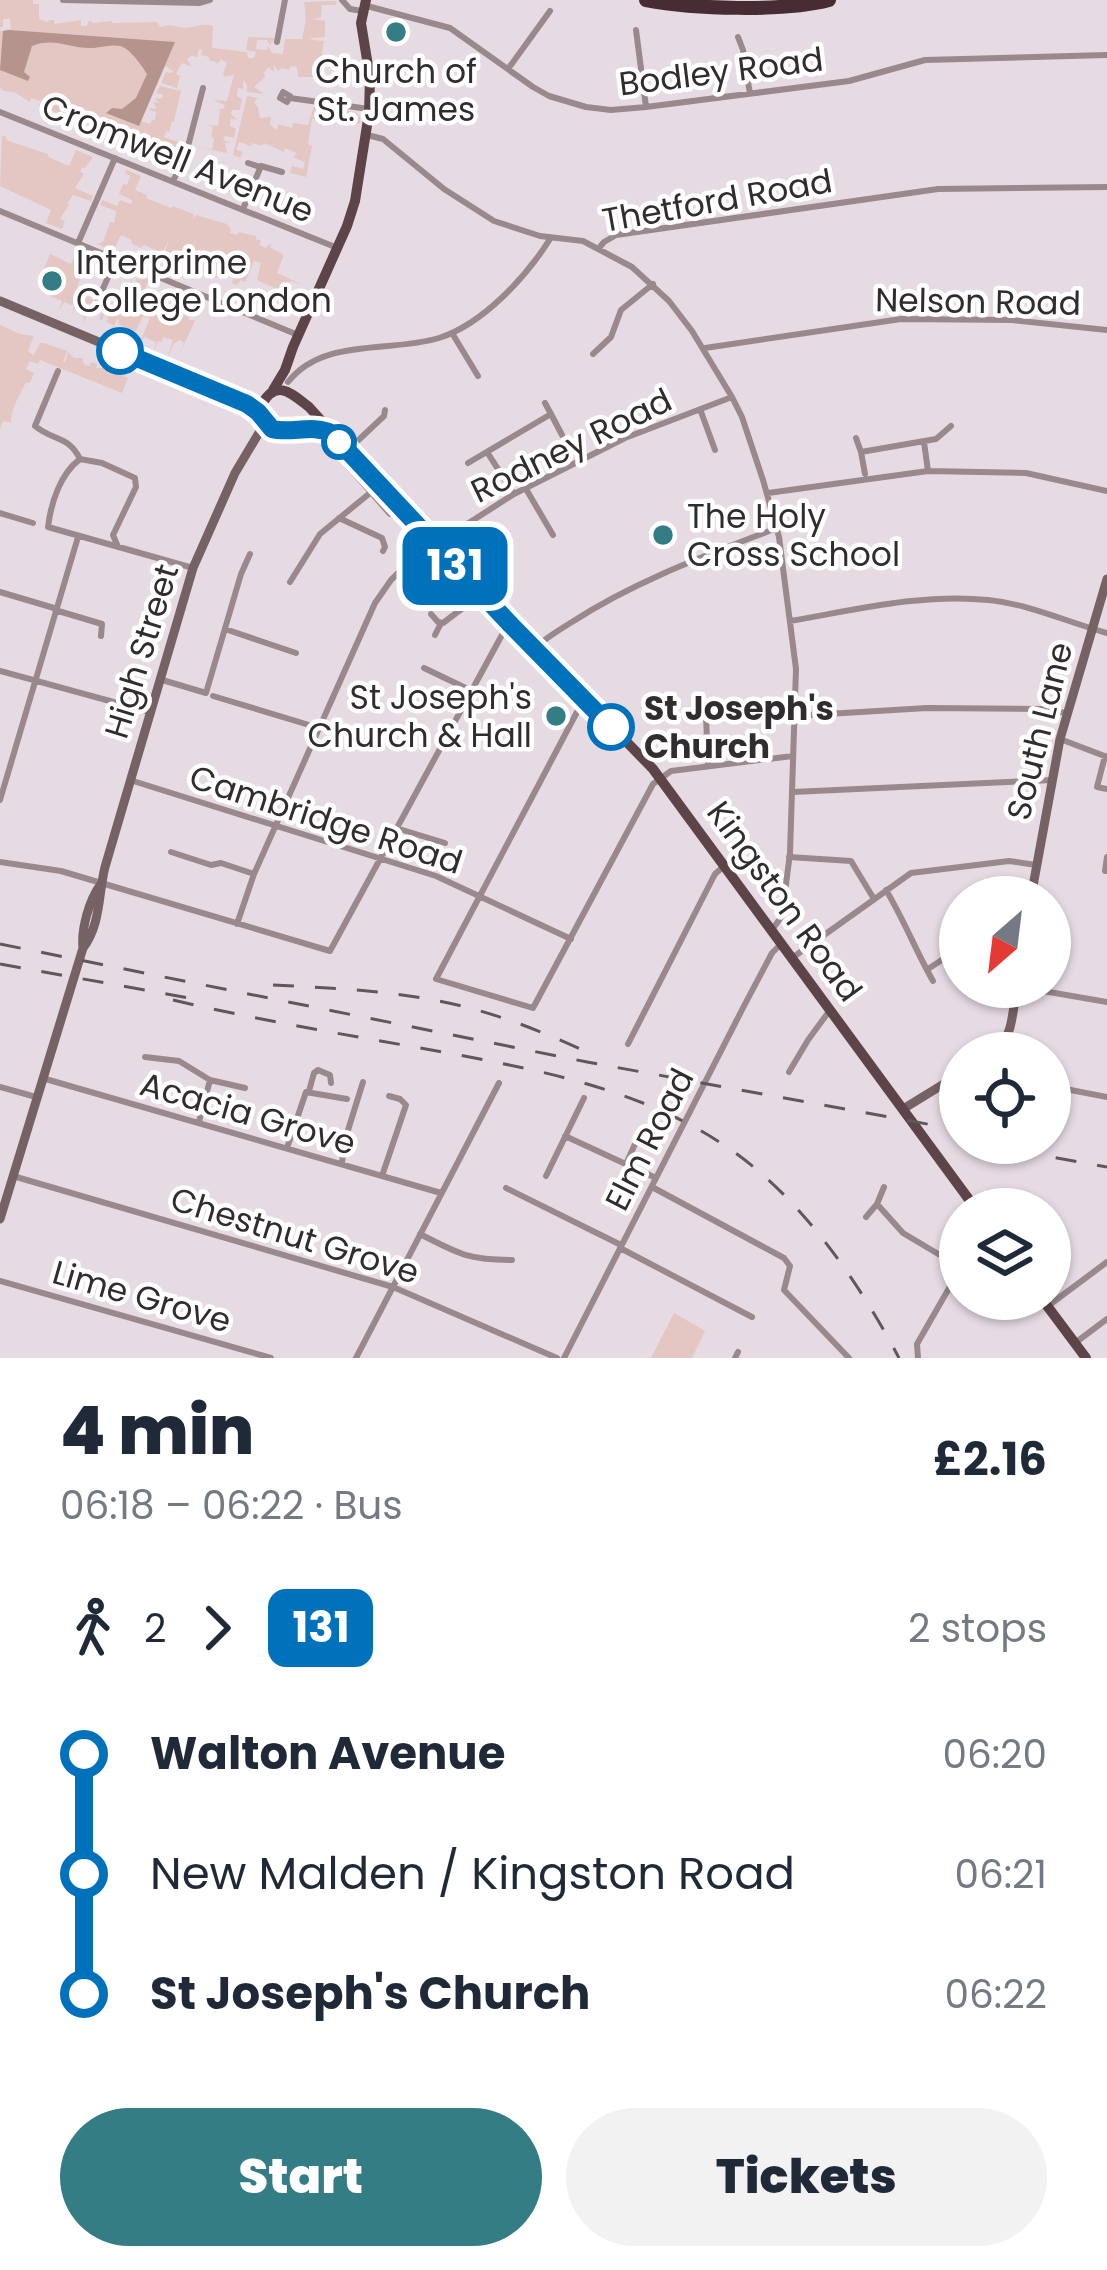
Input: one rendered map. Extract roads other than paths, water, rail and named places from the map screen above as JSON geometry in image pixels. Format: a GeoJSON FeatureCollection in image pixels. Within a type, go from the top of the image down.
{"type":"FeatureCollection","features":[{"type":"Feature","properties":{"kind":"highway"},"geometry":{"type":"LineString","coordinates":[[646,0],[709,7],[829,0]]}},
{"type":"Feature","properties":{"kind":"main road"},"geometry":{"type":"LineString","coordinates":[[236,399],[255,399],[282,390],[290,380],[298,335],[355,201],[369,109],[370,78],[362,34],[365,4]]}},
{"type":"Feature","properties":{"kind":"main road"},"geometry":{"type":"LineString","coordinates":[[0,301],[236,399],[254,409],[272,429],[318,428],[331,433]]}},
{"type":"Feature","properties":{"kind":"main road"},"geometry":{"type":"LineString","coordinates":[[262,419],[260,408],[269,394],[290,380]]}},
{"type":"Feature","properties":{"kind":"main road"},"geometry":{"type":"LineString","coordinates":[[253,443],[297,423],[302,414],[290,380]]}},
{"type":"Feature","properties":{"kind":"main road","name":"Kingston Road"},"geometry":{"type":"LineString","coordinates":[[290,380],[331,433],[434,544],[660,778],[961,1188]]}},
{"type":"Feature","properties":{"kind":"main road","name":"High Street"},"geometry":{"type":"LineString","coordinates":[[0,1219],[101,901],[101,884],[130,780],[194,568],[262,419]]}},
{"type":"Feature","properties":{"kind":"main road","name":"South Lane"},"geometry":{"type":"LineString","coordinates":[[1034,876],[1066,713],[1107,579]]}},
{"type":"Feature","properties":{"kind":"main road"},"geometry":{"type":"LineString","coordinates":[[903,1109],[939,1087]]}},
{"type":"Feature","properties":{"kind":"main road"},"geometry":{"type":"LineString","coordinates":[[1058,1320],[1086,1358]]}},
{"type":"Feature","properties":{"kind":"street"},"geometry":{"type":"LineString","coordinates":[[63,0],[210,0]]}},
{"type":"Feature","properties":{"kind":"street"},"geometry":{"type":"LineString","coordinates":[[277,42],[285,0]]}},
{"type":"Feature","properties":{"kind":"street","name":"Bodley Road"},"geometry":{"type":"LineString","coordinates":[[342,0],[350,10],[365,4],[450,28],[533,87],[567,102],[611,110],[849,81],[926,60],[1107,55]]}},
{"type":"Feature","properties":{"kind":"street"},"geometry":{"type":"LineString","coordinates":[[508,69],[550,11]]}},
{"type":"Feature","properties":{"kind":"street"},"geometry":{"type":"LineString","coordinates":[[635,30],[646,107]]}},
{"type":"Feature","properties":{"kind":"street"},"geometry":{"type":"LineString","coordinates":[[738,37],[750,94]]}},
{"type":"Feature","properties":{"kind":"street"},"geometry":{"type":"LineString","coordinates":[[173,181],[186,154],[203,88]]}},
{"type":"Feature","properties":{"kind":"street"},"geometry":{"type":"LineString","coordinates":[[290,98],[369,109]]}},
{"type":"Feature","properties":{"kind":"street","name":"Cromwell Avenue"},"geometry":{"type":"LineString","coordinates":[[0,112],[338,248]]}},
{"type":"Feature","properties":{"kind":"street","name":"Thetford Road"},"geometry":{"type":"LineString","coordinates":[[367,135],[379,136],[494,221],[599,248],[616,235],[938,189],[1107,187]]}},
{"type":"Feature","properties":{"kind":"street"},"geometry":{"type":"LineString","coordinates":[[78,243],[115,157]]}},
{"type":"Feature","properties":{"kind":"street"},"geometry":{"type":"LineString","coordinates":[[248,163],[282,172]]}},
{"type":"Feature","properties":{"kind":"street"},"geometry":{"type":"LineString","coordinates":[[243,209],[260,167]]}},
{"type":"Feature","properties":{"kind":"street"},"geometry":{"type":"LineString","coordinates":[[0,212],[298,335]]}},
{"type":"Feature","properties":{"kind":"street"},"geometry":{"type":"LineString","coordinates":[[290,380],[295,366],[355,349],[405,345],[452,333],[488,310],[525,275],[550,238]]}},
{"type":"Feature","properties":{"kind":"street"},"geometry":{"type":"LineString","coordinates":[[599,248],[652,284],[705,348],[742,417],[777,528],[796,669],[789,857],[782,916],[772,931]]}},
{"type":"Feature","properties":{"kind":"street"},"geometry":{"type":"LineString","coordinates":[[95,307],[115,260]]}},
{"type":"Feature","properties":{"kind":"street"},"geometry":{"type":"LineString","coordinates":[[593,354],[610,337],[621,310],[652,284]]}},
{"type":"Feature","properties":{"kind":"street","name":"Nelson Road"},"geometry":{"type":"LineString","coordinates":[[705,348],[901,319],[1012,320],[1107,330]]}},
{"type":"Feature","properties":{"kind":"street"},"geometry":{"type":"LineString","coordinates":[[452,333],[478,376]]}},
{"type":"Feature","properties":{"kind":"street"},"geometry":{"type":"LineString","coordinates":[[290,380],[305,365]]}},
{"type":"Feature","properties":{"kind":"street"},"geometry":{"type":"LineString","coordinates":[[58,370],[35,426],[70,442],[80,459]]}},
{"type":"Feature","properties":{"kind":"street","name":"Rodney Road"},"geometry":{"type":"LineString","coordinates":[[237,924],[254,874],[375,602],[391,580],[434,544],[514,494],[626,438],[732,398]]}},
{"type":"Feature","properties":{"kind":"street"},"geometry":{"type":"LineString","coordinates":[[545,403],[562,435]]}},
{"type":"Feature","properties":{"kind":"street"},"geometry":{"type":"LineString","coordinates":[[700,409],[715,449]]}},
{"type":"Feature","properties":{"kind":"street"},"geometry":{"type":"LineString","coordinates":[[385,410],[346,464],[390,514],[402,509]]}},
{"type":"Feature","properties":{"kind":"street"},"geometry":{"type":"LineString","coordinates":[[468,463],[551,414]]}},
{"type":"Feature","properties":{"kind":"street"},"geometry":{"type":"LineString","coordinates":[[861,452],[936,439],[951,426]]}},
{"type":"Feature","properties":{"kind":"street"},"geometry":{"type":"LineString","coordinates":[[856,438],[865,474]]}},
{"type":"Feature","properties":{"kind":"street"},"geometry":{"type":"LineString","coordinates":[[924,442],[928,471]]}},
{"type":"Feature","properties":{"kind":"street"},"geometry":{"type":"LineString","coordinates":[[487,452],[514,494]]}},
{"type":"Feature","properties":{"kind":"street"},"geometry":{"type":"LineString","coordinates":[[118,548],[112,536],[136,487],[135,478],[94,460],[80,459],[61,484],[49,527],[78,537],[118,548],[194,568]]}},
{"type":"Feature","properties":{"kind":"street"},"geometry":{"type":"LineString","coordinates":[[767,493],[928,471],[1026,473],[1107,491]]}},
{"type":"Feature","properties":{"kind":"street"},"geometry":{"type":"LineString","coordinates":[[526,489],[551,532],[558,521]]}},
{"type":"Feature","properties":{"kind":"street"},"geometry":{"type":"LineString","coordinates":[[290,582],[315,541],[370,493]]}},
{"type":"Feature","properties":{"kind":"street"},"geometry":{"type":"LineString","coordinates":[[0,513],[33,523]]}},
{"type":"Feature","properties":{"kind":"street"},"geometry":{"type":"LineString","coordinates":[[339,518],[382,538],[383,551]]}},
{"type":"Feature","properties":{"kind":"street"},"geometry":{"type":"LineString","coordinates":[[534,649],[624,593],[777,528]]}},
{"type":"Feature","properties":{"kind":"street"},"geometry":{"type":"LineString","coordinates":[[0,800],[4,768],[78,537]]}},
{"type":"Feature","properties":{"kind":"street"},"geometry":{"type":"LineString","coordinates":[[209,694],[224,628],[250,554]]}},
{"type":"Feature","properties":{"kind":"street"},"geometry":{"type":"LineString","coordinates":[[0,592],[102,624],[101,636]]}},
{"type":"Feature","properties":{"kind":"street"},"geometry":{"type":"LineString","coordinates":[[435,635],[441,623],[481,593]]}},
{"type":"Feature","properties":{"kind":"street"},"geometry":{"type":"LineString","coordinates":[[790,621],[936,599],[990,600],[1107,633]]}},
{"type":"Feature","properties":{"kind":"street"},"geometry":{"type":"LineString","coordinates":[[431,614],[441,623]]}},
{"type":"Feature","properties":{"kind":"street"},"geometry":{"type":"LineString","coordinates":[[0,862],[61,871],[330,951],[502,633],[511,625]]}},
{"type":"Feature","properties":{"kind":"street"},"geometry":{"type":"LineString","coordinates":[[224,628],[296,653]]}},
{"type":"Feature","properties":{"kind":"street"},"geometry":{"type":"LineString","coordinates":[[424,668],[472,691]]}},
{"type":"Feature","properties":{"kind":"street"},"geometry":{"type":"LineString","coordinates":[[0,671],[150,712]]}},
{"type":"Feature","properties":{"kind":"street"},"geometry":{"type":"LineString","coordinates":[[160,679],[320,728]]}},
{"type":"Feature","properties":{"kind":"street"},"geometry":{"type":"LineString","coordinates":[[587,703],[436,979],[533,1008],[644,797],[660,778],[671,771],[793,756]]}},
{"type":"Feature","properties":{"kind":"street"},"geometry":{"type":"LineString","coordinates":[[794,716],[927,708],[1066,713]]}},
{"type":"Feature","properties":{"kind":"street"},"geometry":{"type":"LineString","coordinates":[[706,716],[708,766]]}},
{"type":"Feature","properties":{"kind":"street"},"geometry":{"type":"LineString","coordinates":[[1060,739],[1106,756],[1097,787],[1107,789]]}},
{"type":"Feature","properties":{"kind":"street","name":"Cambridge Road"},"geometry":{"type":"LineString","coordinates":[[130,780],[436,876],[571,939]]}},
{"type":"Feature","properties":{"kind":"street"},"geometry":{"type":"LineString","coordinates":[[793,792],[1052,780]]}},
{"type":"Feature","properties":{"kind":"street"},"geometry":{"type":"LineString","coordinates":[[396,829],[445,844]]}},
{"type":"Feature","properties":{"kind":"street"},"geometry":{"type":"LineString","coordinates":[[172,852],[254,874]]}},
{"type":"Feature","properties":{"kind":"street"},"geometry":{"type":"LineString","coordinates":[[789,857],[851,861],[874,899]]}},
{"type":"Feature","properties":{"kind":"street"},"geometry":{"type":"LineString","coordinates":[[1105,871],[1107,857]]}},
{"type":"Feature","properties":{"kind":"street"},"geometry":{"type":"LineString","coordinates":[[791,959],[910,873],[1009,861],[1036,865]]}},
{"type":"Feature","properties":{"kind":"street"},"geometry":{"type":"LineString","coordinates":[[628,1044],[714,876],[724,866]]}},
{"type":"Feature","properties":{"kind":"street"},"geometry":{"type":"LineString","coordinates":[[886,890],[933,981]]}},
{"type":"Feature","properties":{"kind":"street","name":"Elm Road"},"geometry":{"type":"LineString","coordinates":[[561,1358],[772,953],[781,944]]}},
{"type":"Feature","properties":{"kind":"street"},"geometry":{"type":"LineString","coordinates":[[926,970],[939,962]]}},
{"type":"Feature","properties":{"kind":"street"},"geometry":{"type":"LineString","coordinates":[[1071,996],[1107,1002]]}},
{"type":"Feature","properties":{"kind":"street"},"geometry":{"type":"LineString","coordinates":[[789,1072],[830,1010]]}},
{"type":"Feature","properties":{"kind":"street"},"geometry":{"type":"LineString","coordinates":[[145,1057],[179,1061],[210,1080],[244,1088]]}},
{"type":"Feature","properties":{"kind":"street"},"geometry":{"type":"LineString","coordinates":[[309,1091],[316,1071],[326,1072],[331,1082]]}},
{"type":"Feature","properties":{"kind":"street","name":"Acacia Grove"},"geometry":{"type":"LineString","coordinates":[[42,1078],[441,1193]]}},
{"type":"Feature","properties":{"kind":"street"},"geometry":{"type":"LineString","coordinates":[[199,1122],[210,1080]]}},
{"type":"Feature","properties":{"kind":"street"},"geometry":{"type":"LineString","coordinates":[[342,1164],[363,1082]]}},
{"type":"Feature","properties":{"kind":"street"},"geometry":{"type":"LineString","coordinates":[[356,1358],[499,1082]]}},
{"type":"Feature","properties":{"kind":"street"},"geometry":{"type":"LineString","coordinates":[[0,1088],[36,1096]]}},
{"type":"Feature","properties":{"kind":"street"},"geometry":{"type":"LineString","coordinates":[[287,1148],[303,1094],[309,1091],[347,1099]]}},
{"type":"Feature","properties":{"kind":"street"},"geometry":{"type":"LineString","coordinates":[[1071,1091],[1107,1097]]}},
{"type":"Feature","properties":{"kind":"street"},"geometry":{"type":"LineString","coordinates":[[382,1176],[406,1105],[389,1096]]}},
{"type":"Feature","properties":{"kind":"street"},"geometry":{"type":"LineString","coordinates":[[546,1176],[584,1098]]}},
{"type":"Feature","properties":{"kind":"street"},"geometry":{"type":"LineString","coordinates":[[626,1164],[640,1133]]}},
{"type":"Feature","properties":{"kind":"street"},"geometry":{"type":"LineString","coordinates":[[566,1136],[626,1164],[784,1258],[790,1266],[784,1290],[848,1358]]}},
{"type":"Feature","properties":{"kind":"street","name":"Chestnut Grove"},"geometry":{"type":"LineString","coordinates":[[13,1176],[393,1287],[561,1358]]}},
{"type":"Feature","properties":{"kind":"street"},"geometry":{"type":"LineString","coordinates":[[866,1217],[884,1187]]}},
{"type":"Feature","properties":{"kind":"street"},"geometry":{"type":"LineString","coordinates":[[506,1188],[752,1317]]}},
{"type":"Feature","properties":{"kind":"street"},"geometry":{"type":"LineString","coordinates":[[877,1204],[903,1233],[939,1255]]}},
{"type":"Feature","properties":{"kind":"street"},"geometry":{"type":"LineString","coordinates":[[420,1234],[462,1256],[512,1260]]}},
{"type":"Feature","properties":{"kind":"street"},"geometry":{"type":"LineString","coordinates":[[1071,1286],[1107,1262]]}},
{"type":"Feature","properties":{"kind":"street","name":"Lime Grove"},"geometry":{"type":"LineString","coordinates":[[0,1281],[271,1358]]}},
{"type":"Feature","properties":{"kind":"street"},"geometry":{"type":"LineString","coordinates":[[918,1358],[917,1344],[939,1305]]}},
{"type":"Feature","properties":{"kind":"street"},"geometry":{"type":"LineString","coordinates":[[1076,1343],[1107,1319]]}},
{"type":"Feature","properties":{"kind":"railway"},"geometry":{"type":"LineString","coordinates":[[0,944],[587,1062],[939,1126]]}},
{"type":"Feature","properties":{"kind":"railway"},"geometry":{"type":"LineString","coordinates":[[0,964],[189,998]]}},
{"type":"Feature","properties":{"kind":"railway"},"geometry":{"type":"LineString","coordinates":[[273,985],[439,1001],[515,1022],[587,1052]]}},
{"type":"Feature","properties":{"kind":"railway"},"geometry":{"type":"LineString","coordinates":[[173,1000],[517,1067],[590,1085],[660,1110],[727,1147],[779,1190],[846,1271],[899,1358]]}},
{"type":"Feature","properties":{"kind":"railway"},"geometry":{"type":"LineString","coordinates":[[1071,1161],[1107,1167]]}},
{"type":"Feature","properties":{"kind":"place","name":"Church of St. James"},"geometry":{"type":"Point","coordinates":[396,32]}},
{"type":"Feature","properties":{"kind":"place","name":"Interprime College London"},"geometry":{"type":"Point","coordinates":[52,281]}},
{"type":"Feature","properties":{"kind":"place","name":"The Holy Cross School"},"geometry":{"type":"Point","coordinates":[663,535]}},
{"type":"Feature","properties":{"kind":"place","name":"St Joseph's Church & Hall"},"geometry":{"type":"Point","coordinates":[556,716]}},
{"type":"Feature","properties":{"kind":"place","name":"St Joseph's Church"},"geometry":{"type":"Point","coordinates":[611,727]}}]}
